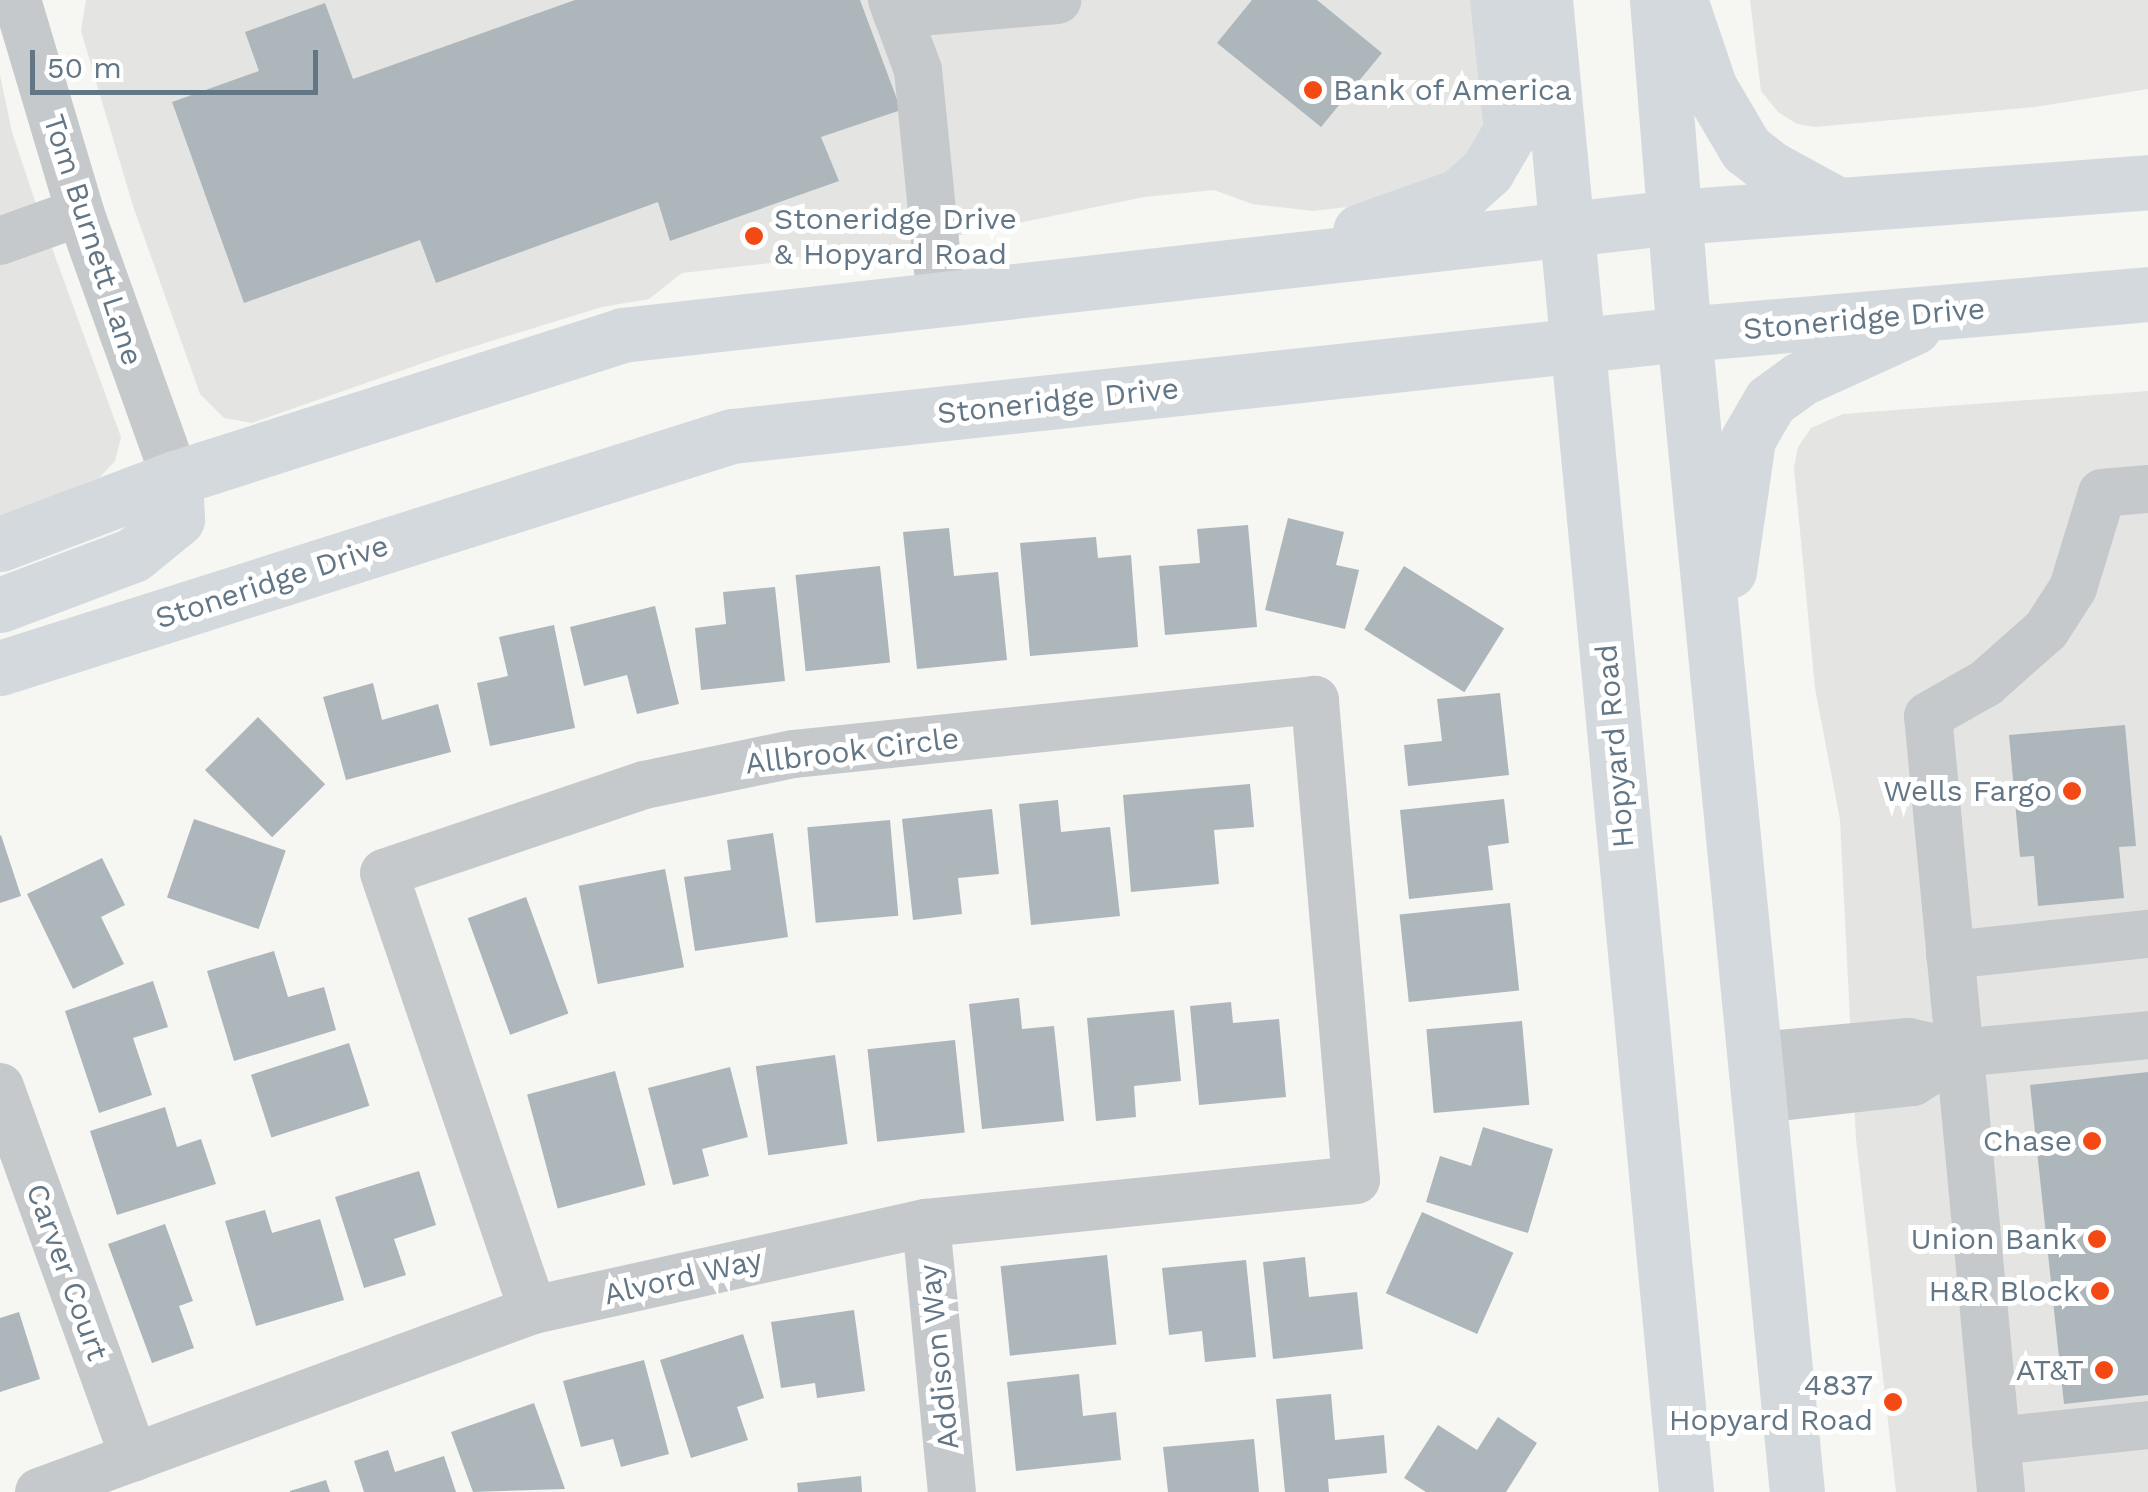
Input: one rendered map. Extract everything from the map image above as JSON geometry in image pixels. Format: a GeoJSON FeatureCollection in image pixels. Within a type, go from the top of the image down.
{"type":"FeatureCollection","features":[{"type":"Feature","properties":{"kind":"main road"},"geometry":{"type":"LineString","coordinates":[[1283,261],[1460,196],[1487,171],[1511,130],[1497,0]]}},
{"type":"Feature","properties":{"kind":"main road","name":"Hopyard Road"},"geometry":{"type":"LineString","coordinates":[[1545,0],[1686,1492]]}},
{"type":"Feature","properties":{"kind":"main road"},"geometry":{"type":"LineString","coordinates":[[1657,0],[1684,334],[1797,1492]]}},
{"type":"Feature","properties":{"kind":"main road"},"geometry":{"type":"LineString","coordinates":[[1680,0],[1710,88],[1746,149],[1772,169],[1838,205]]}},
{"type":"Feature","properties":{"kind":"main road"},"geometry":{"type":"LineString","coordinates":[[0,544],[175,478],[622,336],[1674,217],[2148,182]]}},
{"type":"Feature","properties":{"kind":"main road","name":"Stoneridge Drive"},"geometry":{"type":"LineString","coordinates":[[0,668],[732,436],[1684,334],[2148,294]]}},
{"type":"Feature","properties":{"kind":"main road"},"geometry":{"type":"LineString","coordinates":[[1716,653],[1748,439],[1770,401],[1800,379],[1948,311]]}},
{"type":"Feature","properties":{"kind":"main road"},"geometry":{"type":"LineString","coordinates":[[0,605],[133,555],[177,519],[175,478]]}},
{"type":"Feature","properties":{"kind":"street","name":"Tom Burnett Lane"},"geometry":{"type":"LineString","coordinates":[[16,0],[80,212],[175,478]]}},
{"type":"Feature","properties":{"kind":"street"},"geometry":{"type":"LineString","coordinates":[[941,299],[918,70],[894,7],[1057,0]]}},
{"type":"Feature","properties":{"kind":"street"},"geometry":{"type":"LineString","coordinates":[[0,240],[80,212]]}},
{"type":"Feature","properties":{"kind":"street"},"geometry":{"type":"LineString","coordinates":[[2001,1492],[1928,716],[1986,683],[2046,630],[2073,588],[2102,493],[2148,489]]}},
{"type":"Feature","properties":{"kind":"street","name":"Allbrook Circle"},"geometry":{"type":"LineString","coordinates":[[533,1310],[384,873],[644,785],[793,754],[1315,700],[1356,1180]]}},
{"type":"Feature","properties":{"kind":"street"},"geometry":{"type":"LineString","coordinates":[[1950,955],[2148,934]]}},
{"type":"Feature","properties":{"kind":"street"},"geometry":{"type":"LineString","coordinates":[[1759,1077],[1913,1082],[1959,1053],[2148,1036]]}},
{"type":"Feature","properties":{"kind":"street","name":"Carver Court"},"geometry":{"type":"LineString","coordinates":[[0,1087],[134,1457]]}},
{"type":"Feature","properties":{"kind":"street","name":"Alvord Way"},"geometry":{"type":"LineString","coordinates":[[38,1492],[533,1310],[926,1223],[1356,1180]]}},
{"type":"Feature","properties":{"kind":"street","name":"Addison Way"},"geometry":{"type":"LineString","coordinates":[[926,1223],[952,1492]]}},
{"type":"Feature","properties":{"kind":"street"},"geometry":{"type":"LineString","coordinates":[[1996,1441],[2148,1424]]}},
{"type":"Feature","properties":{"kind":"shaded area"},"geometry":{"type":"Polygon","coordinates":[[[86,0],[1493,0],[1497,137],[1460,181],[1399,201],[1313,211],[1252,204],[1214,190],[1144,197],[894,249],[682,273],[649,299],[602,307],[446,355],[252,423],[224,418],[200,394],[133,206],[81,31],[86,0]]]}},
{"type":"Feature","properties":{"kind":"shaded area"},"geometry":{"type":"Polygon","coordinates":[[[1750,0],[2148,0],[2148,89],[2035,107],[1815,127],[1797,124],[1778,112],[1761,91],[1750,0]]]}},
{"type":"Feature","properties":{"kind":"shaded area"},"geometry":{"type":"Polygon","coordinates":[[[0,75],[12,132],[36,204],[121,437],[115,461],[100,477],[0,518],[0,75]]]}},
{"type":"Feature","properties":{"kind":"shaded area"},"geometry":{"type":"Polygon","coordinates":[[[2148,391],[2148,1492],[1896,1492],[1856,1139],[1840,820],[1815,688],[1794,468],[1798,447],[1811,428],[1843,414],[2148,391]]]}},
{"type":"Feature","properties":{"kind":"building"},"geometry":{"type":"Polygon","coordinates":[[[575,0],[860,0],[901,110],[821,137],[839,181],[670,241],[658,202],[436,283],[420,240],[244,303],[172,102],[259,71],[245,32],[325,3],[353,79],[575,0]]]}},
{"type":"Feature","properties":{"kind":"building","name":"Bank of America"},"geometry":{"type":"Polygon","coordinates":[[[1252,0],[1317,0],[1382,53],[1321,127],[1217,43],[1252,0]]]}},
{"type":"Feature","properties":{"kind":"building"},"geometry":{"type":"Polygon","coordinates":[[[1288,518],[1344,532],[1336,565],[1359,570],[1345,629],[1265,610],[1288,518]]]}},
{"type":"Feature","properties":{"kind":"building"},"geometry":{"type":"Polygon","coordinates":[[[1248,525],[1257,627],[1165,635],[1159,566],[1200,563],[1197,529],[1248,525]]]}},
{"type":"Feature","properties":{"kind":"building"},"geometry":{"type":"Polygon","coordinates":[[[949,528],[954,576],[998,572],[1007,660],[917,669],[903,532],[949,528]]]}},
{"type":"Feature","properties":{"kind":"building"},"geometry":{"type":"Polygon","coordinates":[[[1096,537],[1098,558],[1131,555],[1138,647],[1030,656],[1020,543],[1096,537]]]}},
{"type":"Feature","properties":{"kind":"building"},"geometry":{"type":"Polygon","coordinates":[[[880,566],[890,662],[806,671],[795,575],[880,566]]]}},
{"type":"Feature","properties":{"kind":"building"},"geometry":{"type":"Polygon","coordinates":[[[1404,566],[1504,629],[1464,692],[1364,630],[1404,566]]]}},
{"type":"Feature","properties":{"kind":"building"},"geometry":{"type":"Polygon","coordinates":[[[775,587],[785,681],[701,690],[695,628],[726,624],[723,592],[775,587]]]}},
{"type":"Feature","properties":{"kind":"building"},"geometry":{"type":"Polygon","coordinates":[[[655,606],[679,704],[637,714],[627,675],[584,686],[570,627],[655,606]]]}},
{"type":"Feature","properties":{"kind":"building"},"geometry":{"type":"Polygon","coordinates":[[[554,625],[575,728],[490,746],[477,683],[508,676],[499,637],[554,625]]]}},
{"type":"Feature","properties":{"kind":"building"},"geometry":{"type":"Polygon","coordinates":[[[373,683],[382,720],[438,704],[451,752],[346,780],[323,697],[373,683]]]}},
{"type":"Feature","properties":{"kind":"building"},"geometry":{"type":"Polygon","coordinates":[[[1500,693],[1509,775],[1408,786],[1404,745],[1442,741],[1437,699],[1500,693]]]}},
{"type":"Feature","properties":{"kind":"building"},"geometry":{"type":"Polygon","coordinates":[[[258,717],[325,784],[272,837],[205,770],[258,717]]]}},
{"type":"Feature","properties":{"kind":"building","name":"Wells Fargo"},"geometry":{"type":"Polygon","coordinates":[[[2125,725],[2136,846],[2119,847],[2124,898],[2038,906],[2034,856],[2020,857],[2009,735],[2125,725]]]}},
{"type":"Feature","properties":{"kind":"building"},"geometry":{"type":"Polygon","coordinates":[[[1250,784],[1254,827],[1214,830],[1219,884],[1131,892],[1123,795],[1250,784]]]}},
{"type":"Feature","properties":{"kind":"building"},"geometry":{"type":"Polygon","coordinates":[[[1504,799],[1509,843],[1488,846],[1493,890],[1409,899],[1400,810],[1504,799]]]}},
{"type":"Feature","properties":{"kind":"building"},"geometry":{"type":"Polygon","coordinates":[[[1058,800],[1061,832],[1110,827],[1120,916],[1031,925],[1019,804],[1058,800]]]}},
{"type":"Feature","properties":{"kind":"building"},"geometry":{"type":"Polygon","coordinates":[[[992,809],[999,874],[958,878],[962,914],[913,920],[902,819],[992,809]]]}},
{"type":"Feature","properties":{"kind":"building"},"geometry":{"type":"Polygon","coordinates":[[[194,819],[286,851],[259,929],[167,897],[194,819]]]}},
{"type":"Feature","properties":{"kind":"building"},"geometry":{"type":"Polygon","coordinates":[[[890,820],[898,916],[816,923],[807,827],[890,820]]]}},
{"type":"Feature","properties":{"kind":"building"},"geometry":{"type":"Polygon","coordinates":[[[773,833],[788,937],[695,951],[684,877],[731,870],[727,840],[773,833]]]}},
{"type":"Feature","properties":{"kind":"building"},"geometry":{"type":"Polygon","coordinates":[[[0,836],[21,896],[0,903],[0,836]]]}},
{"type":"Feature","properties":{"kind":"building"},"geometry":{"type":"Polygon","coordinates":[[[102,858],[125,905],[101,917],[124,964],[73,989],[27,894],[102,858]]]}},
{"type":"Feature","properties":{"kind":"building"},"geometry":{"type":"Polygon","coordinates":[[[665,869],[684,967],[598,984],[579,886],[665,869]]]}},
{"type":"Feature","properties":{"kind":"building"},"geometry":{"type":"Polygon","coordinates":[[[526,897],[568,1014],[510,1035],[468,918],[526,897]]]}},
{"type":"Feature","properties":{"kind":"building"},"geometry":{"type":"Polygon","coordinates":[[[1510,903],[1519,991],[1409,1002],[1400,915],[1510,903]]]}},
{"type":"Feature","properties":{"kind":"building"},"geometry":{"type":"Polygon","coordinates":[[[274,951],[288,997],[324,987],[336,1030],[234,1061],[207,971],[274,951]]]}},
{"type":"Feature","properties":{"kind":"building"},"geometry":{"type":"Polygon","coordinates":[[[153,981],[168,1027],[133,1038],[152,1095],[99,1113],[65,1011],[153,981]]]}},
{"type":"Feature","properties":{"kind":"building"},"geometry":{"type":"Polygon","coordinates":[[[1019,998],[1022,1029],[1054,1026],[1064,1121],[982,1129],[969,1004],[1019,998]]]}},
{"type":"Feature","properties":{"kind":"building"},"geometry":{"type":"Polygon","coordinates":[[[1231,1002],[1233,1023],[1279,1019],[1286,1097],[1199,1105],[1190,1006],[1231,1002]]]}},
{"type":"Feature","properties":{"kind":"building"},"geometry":{"type":"Polygon","coordinates":[[[1174,1010],[1181,1081],[1134,1086],[1136,1117],[1096,1121],[1087,1018],[1174,1010]]]}},
{"type":"Feature","properties":{"kind":"building"},"geometry":{"type":"Polygon","coordinates":[[[1522,1021],[1529,1105],[1434,1113],[1426,1029],[1522,1021]]]}},
{"type":"Feature","properties":{"kind":"building"},"geometry":{"type":"Polygon","coordinates":[[[955,1040],[965,1132],[877,1142],[867,1049],[955,1040]]]}},
{"type":"Feature","properties":{"kind":"building"},"geometry":{"type":"Polygon","coordinates":[[[349,1043],[369,1106],[271,1138],[251,1075],[349,1043]]]}},
{"type":"Feature","properties":{"kind":"building"},"geometry":{"type":"Polygon","coordinates":[[[835,1055],[848,1144],[768,1155],[756,1066],[835,1055]]]}},
{"type":"Feature","properties":{"kind":"building"},"geometry":{"type":"Polygon","coordinates":[[[730,1067],[748,1137],[702,1149],[709,1176],[673,1185],[648,1088],[730,1067]]]}},
{"type":"Feature","properties":{"kind":"building"},"geometry":{"type":"Polygon","coordinates":[[[615,1071],[646,1185],[558,1209],[527,1095],[615,1071]]]}},
{"type":"Feature","properties":{"kind":"building"},"geometry":{"type":"Polygon","coordinates":[[[2148,1072],[2148,1395],[2064,1404],[2030,1085],[2148,1072]]]}},
{"type":"Feature","properties":{"kind":"building"},"geometry":{"type":"Polygon","coordinates":[[[165,1107],[177,1147],[201,1139],[216,1184],[117,1215],[90,1131],[165,1107]]]}},
{"type":"Feature","properties":{"kind":"building"},"geometry":{"type":"Polygon","coordinates":[[[1483,1127],[1553,1149],[1528,1233],[1426,1202],[1440,1156],[1471,1166],[1483,1127]]]}},
{"type":"Feature","properties":{"kind":"building"},"geometry":{"type":"Polygon","coordinates":[[[419,1171],[436,1225],[394,1239],[406,1275],[364,1288],[335,1197],[419,1171]]]}},
{"type":"Feature","properties":{"kind":"building"},"geometry":{"type":"Polygon","coordinates":[[[265,1210],[272,1233],[320,1219],[344,1300],[256,1326],[225,1221],[265,1210]]]}},
{"type":"Feature","properties":{"kind":"building"},"geometry":{"type":"Polygon","coordinates":[[[1422,1212],[1513,1253],[1477,1334],[1386,1293],[1422,1212]]]}},
{"type":"Feature","properties":{"kind":"building"},"geometry":{"type":"Polygon","coordinates":[[[165,1224],[193,1301],[179,1306],[194,1348],[152,1363],[108,1244],[165,1224]]]}},
{"type":"Feature","properties":{"kind":"building"},"geometry":{"type":"Polygon","coordinates":[[[1107,1255],[1116,1345],[1010,1356],[1001,1266],[1107,1255]]]}},
{"type":"Feature","properties":{"kind":"building"},"geometry":{"type":"Polygon","coordinates":[[[1305,1257],[1309,1297],[1357,1292],[1363,1349],[1273,1359],[1263,1262],[1305,1257]]]}},
{"type":"Feature","properties":{"kind":"building"},"geometry":{"type":"Polygon","coordinates":[[[1246,1260],[1256,1357],[1205,1362],[1202,1331],[1169,1335],[1162,1268],[1246,1260]]]}},
{"type":"Feature","properties":{"kind":"building"},"geometry":{"type":"Polygon","coordinates":[[[854,1310],[865,1391],[817,1398],[815,1383],[781,1388],[771,1322],[854,1310]]]}},
{"type":"Feature","properties":{"kind":"building"},"geometry":{"type":"Polygon","coordinates":[[[19,1312],[40,1379],[0,1392],[0,1318],[19,1312]]]}},
{"type":"Feature","properties":{"kind":"building"},"geometry":{"type":"Polygon","coordinates":[[[743,1334],[764,1398],[737,1407],[748,1440],[691,1458],[660,1360],[743,1334]]]}},
{"type":"Feature","properties":{"kind":"building"},"geometry":{"type":"Polygon","coordinates":[[[644,1360],[669,1454],[621,1467],[613,1439],[581,1447],[563,1381],[644,1360]]]}},
{"type":"Feature","properties":{"kind":"building"},"geometry":{"type":"Polygon","coordinates":[[[1079,1374],[1083,1416],[1116,1412],[1121,1460],[1016,1471],[1007,1382],[1079,1374]]]}},
{"type":"Feature","properties":{"kind":"building"},"geometry":{"type":"Polygon","coordinates":[[[1331,1394],[1335,1440],[1384,1435],[1387,1473],[1328,1479],[1329,1492],[1285,1492],[1276,1399],[1331,1394]]]}},
{"type":"Feature","properties":{"kind":"building"},"geometry":{"type":"Polygon","coordinates":[[[534,1403],[565,1489],[473,1492],[451,1432],[534,1403]]]}},
{"type":"Feature","properties":{"kind":"building"},"geometry":{"type":"Polygon","coordinates":[[[1498,1417],[1537,1443],[1506,1492],[1426,1492],[1404,1478],[1438,1425],[1477,1450],[1498,1417]]]}},
{"type":"Feature","properties":{"kind":"building"},"geometry":{"type":"Polygon","coordinates":[[[1254,1439],[1259,1492],[1168,1492],[1163,1447],[1254,1439]]]}},
{"type":"Feature","properties":{"kind":"building"},"geometry":{"type":"Polygon","coordinates":[[[388,1450],[395,1472],[444,1456],[456,1492],[364,1492],[354,1461],[388,1450]]]}},
{"type":"Feature","properties":{"kind":"building"},"geometry":{"type":"Polygon","coordinates":[[[861,1476],[862,1492],[798,1492],[797,1483],[861,1476]]]}},
{"type":"Feature","properties":{"kind":"building"},"geometry":{"type":"Polygon","coordinates":[[[326,1480],[330,1492],[290,1492],[290,1491],[326,1480]]]}},
{"type":"Feature","properties":{"kind":"place","name":"Bank of America"},"geometry":{"type":"Point","coordinates":[1313,90]}},
{"type":"Feature","properties":{"kind":"place","name":"Stoneridge Drive & Hopyard Road"},"geometry":{"type":"Point","coordinates":[754,236]}},
{"type":"Feature","properties":{"kind":"place","name":"Wells Fargo"},"geometry":{"type":"Point","coordinates":[2072,791]}},
{"type":"Feature","properties":{"kind":"place","name":"Chase"},"geometry":{"type":"Point","coordinates":[2092,1141]}},
{"type":"Feature","properties":{"kind":"place","name":"Union Bank"},"geometry":{"type":"Point","coordinates":[2097,1239]}},
{"type":"Feature","properties":{"kind":"place","name":"H&R Block"},"geometry":{"type":"Point","coordinates":[2100,1291]}},
{"type":"Feature","properties":{"kind":"place","name":"AT&T"},"geometry":{"type":"Point","coordinates":[2104,1370]}},
{"type":"Feature","properties":{"kind":"place","name":"4837 Hopyard Road"},"geometry":{"type":"Point","coordinates":[1893,1402]}}]}
